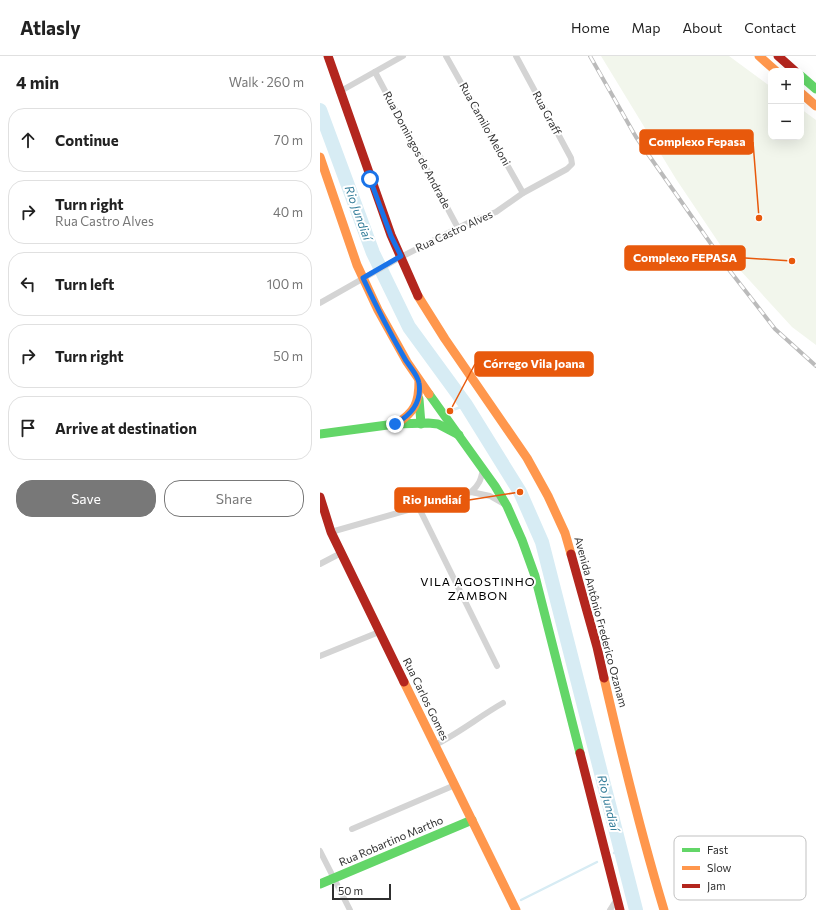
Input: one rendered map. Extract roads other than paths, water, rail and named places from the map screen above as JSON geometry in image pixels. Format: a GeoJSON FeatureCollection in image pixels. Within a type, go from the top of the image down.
{"type":"FeatureCollection","features":[{"type":"Feature","properties":{"kind":"main road","name":"Avenida Antônio Frederico Ozanam"},"geometry":{"type":"LineString","coordinates":[[328,56],[339,92],[391,236],[397,258],[420,300],[445,339],[527,458],[548,496],[564,533],[597,647],[620,748],[664,910]]}},
{"type":"Feature","properties":{"kind":"main road"},"geometry":{"type":"LineString","coordinates":[[759,56],[773,68]]}},
{"type":"Feature","properties":{"kind":"main road"},"geometry":{"type":"LineString","coordinates":[[778,56],[792,68]]}},
{"type":"Feature","properties":{"kind":"main road"},"geometry":{"type":"LineString","coordinates":[[804,79],[816,91],[804,96],[816,106]]}},
{"type":"Feature","properties":{"kind":"main road"},"geometry":{"type":"LineString","coordinates":[[320,157],[357,265],[366,276],[378,310],[419,381],[483,468],[507,506],[522,540],[535,576],[620,910]]}},
{"type":"Feature","properties":{"kind":"main road"},"geometry":{"type":"LineString","coordinates":[[419,381],[421,424]]}},
{"type":"Feature","properties":{"kind":"main road"},"geometry":{"type":"LineString","coordinates":[[395,424],[407,417],[413,411],[419,397]]}},
{"type":"Feature","properties":{"kind":"main road"},"geometry":{"type":"LineString","coordinates":[[320,434],[395,424],[428,423],[438,424],[459,436]]}},
{"type":"Feature","properties":{"kind":"main road","name":"Rua Carlos Gomes"},"geometry":{"type":"LineString","coordinates":[[320,498],[331,532],[516,910]]}},
{"type":"Feature","properties":{"kind":"main road","name":"Rua Robartino Martho"},"geometry":{"type":"LineString","coordinates":[[320,884],[472,820]]}},
{"type":"Feature","properties":{"kind":"street"},"geometry":{"type":"LineString","coordinates":[[339,92],[403,56]]}},
{"type":"Feature","properties":{"kind":"street","name":"Rua Camilo Meloni"},"geometry":{"type":"LineString","coordinates":[[446,56],[523,193]]}},
{"type":"Feature","properties":{"kind":"street","name":"Rua Graff"},"geometry":{"type":"LineString","coordinates":[[516,56],[572,161],[572,164],[567,169]]}},
{"type":"Feature","properties":{"kind":"street","name":"Rua Domingos de Andrade"},"geometry":{"type":"LineString","coordinates":[[375,72],[458,228]]}},
{"type":"Feature","properties":{"kind":"street","name":"Rua Castro Alves"},"geometry":{"type":"LineString","coordinates":[[320,303],[397,258],[470,222],[496,212],[523,193],[567,169]]}},
{"type":"Feature","properties":{"kind":"street"},"geometry":{"type":"LineString","coordinates":[[331,532],[471,492],[478,486],[483,468]]}},
{"type":"Feature","properties":{"kind":"street"},"geometry":{"type":"LineString","coordinates":[[471,492],[490,496],[507,506]]}},
{"type":"Feature","properties":{"kind":"street"},"geometry":{"type":"LineString","coordinates":[[419,508],[497,666]]}},
{"type":"Feature","properties":{"kind":"street"},"geometry":{"type":"LineString","coordinates":[[320,564],[341,553]]}},
{"type":"Feature","properties":{"kind":"street"},"geometry":{"type":"LineString","coordinates":[[320,656],[379,632]]}},
{"type":"Feature","properties":{"kind":"street"},"geometry":{"type":"LineString","coordinates":[[435,745],[449,738],[488,711],[503,703]]}},
{"type":"Feature","properties":{"kind":"street"},"geometry":{"type":"LineString","coordinates":[[352,829],[455,785]]}},
{"type":"Feature","properties":{"kind":"street"},"geometry":{"type":"LineString","coordinates":[[320,852],[350,910]]}},
{"type":"Feature","properties":{"kind":"street"},"geometry":{"type":"LineString","coordinates":[[610,910],[617,899]]}},
{"type":"Feature","properties":{"kind":"waterway","name":"Rio Jundiaí"},"geometry":{"type":"LineString","coordinates":[[320,110],[373,253],[409,327],[466,405],[520,492],[542,542],[636,910]]}},
{"type":"Feature","properties":{"kind":"waterway"},"geometry":{"type":"LineString","coordinates":[[450,411],[466,405]]}},
{"type":"Feature","properties":{"kind":"waterway","name":"Rio Jundiaí"},"geometry":{"type":"LineString","coordinates":[[614,853],[621,850]]}},
{"type":"Feature","properties":{"kind":"waterway"},"geometry":{"type":"LineString","coordinates":[[521,900],[597,862]]}},
{"type":"Feature","properties":{"kind":"railway"},"geometry":{"type":"LineString","coordinates":[[590,56],[636,137],[730,271],[775,329],[816,366]]}},
{"type":"Feature","properties":{"kind":"place","name":"Complexo Fepasa"},"geometry":{"type":"Point","coordinates":[759,218]}},
{"type":"Feature","properties":{"kind":"place","name":"Complexo FEPASA"},"geometry":{"type":"Point","coordinates":[792,261]}},
{"type":"Feature","properties":{"kind":"place","name":"Córrego Vila Joana"},"geometry":{"type":"Point","coordinates":[450,411]}},
{"type":"Feature","properties":{"kind":"place","name":"Rio Jundiaí"},"geometry":{"type":"Point","coordinates":[520,492]}},
{"type":"Feature","properties":{"kind":"district","name":"VILA AGOSTINHO ZAMBON"},"geometry":{"type":"Point","coordinates":[478,589]}}]}
